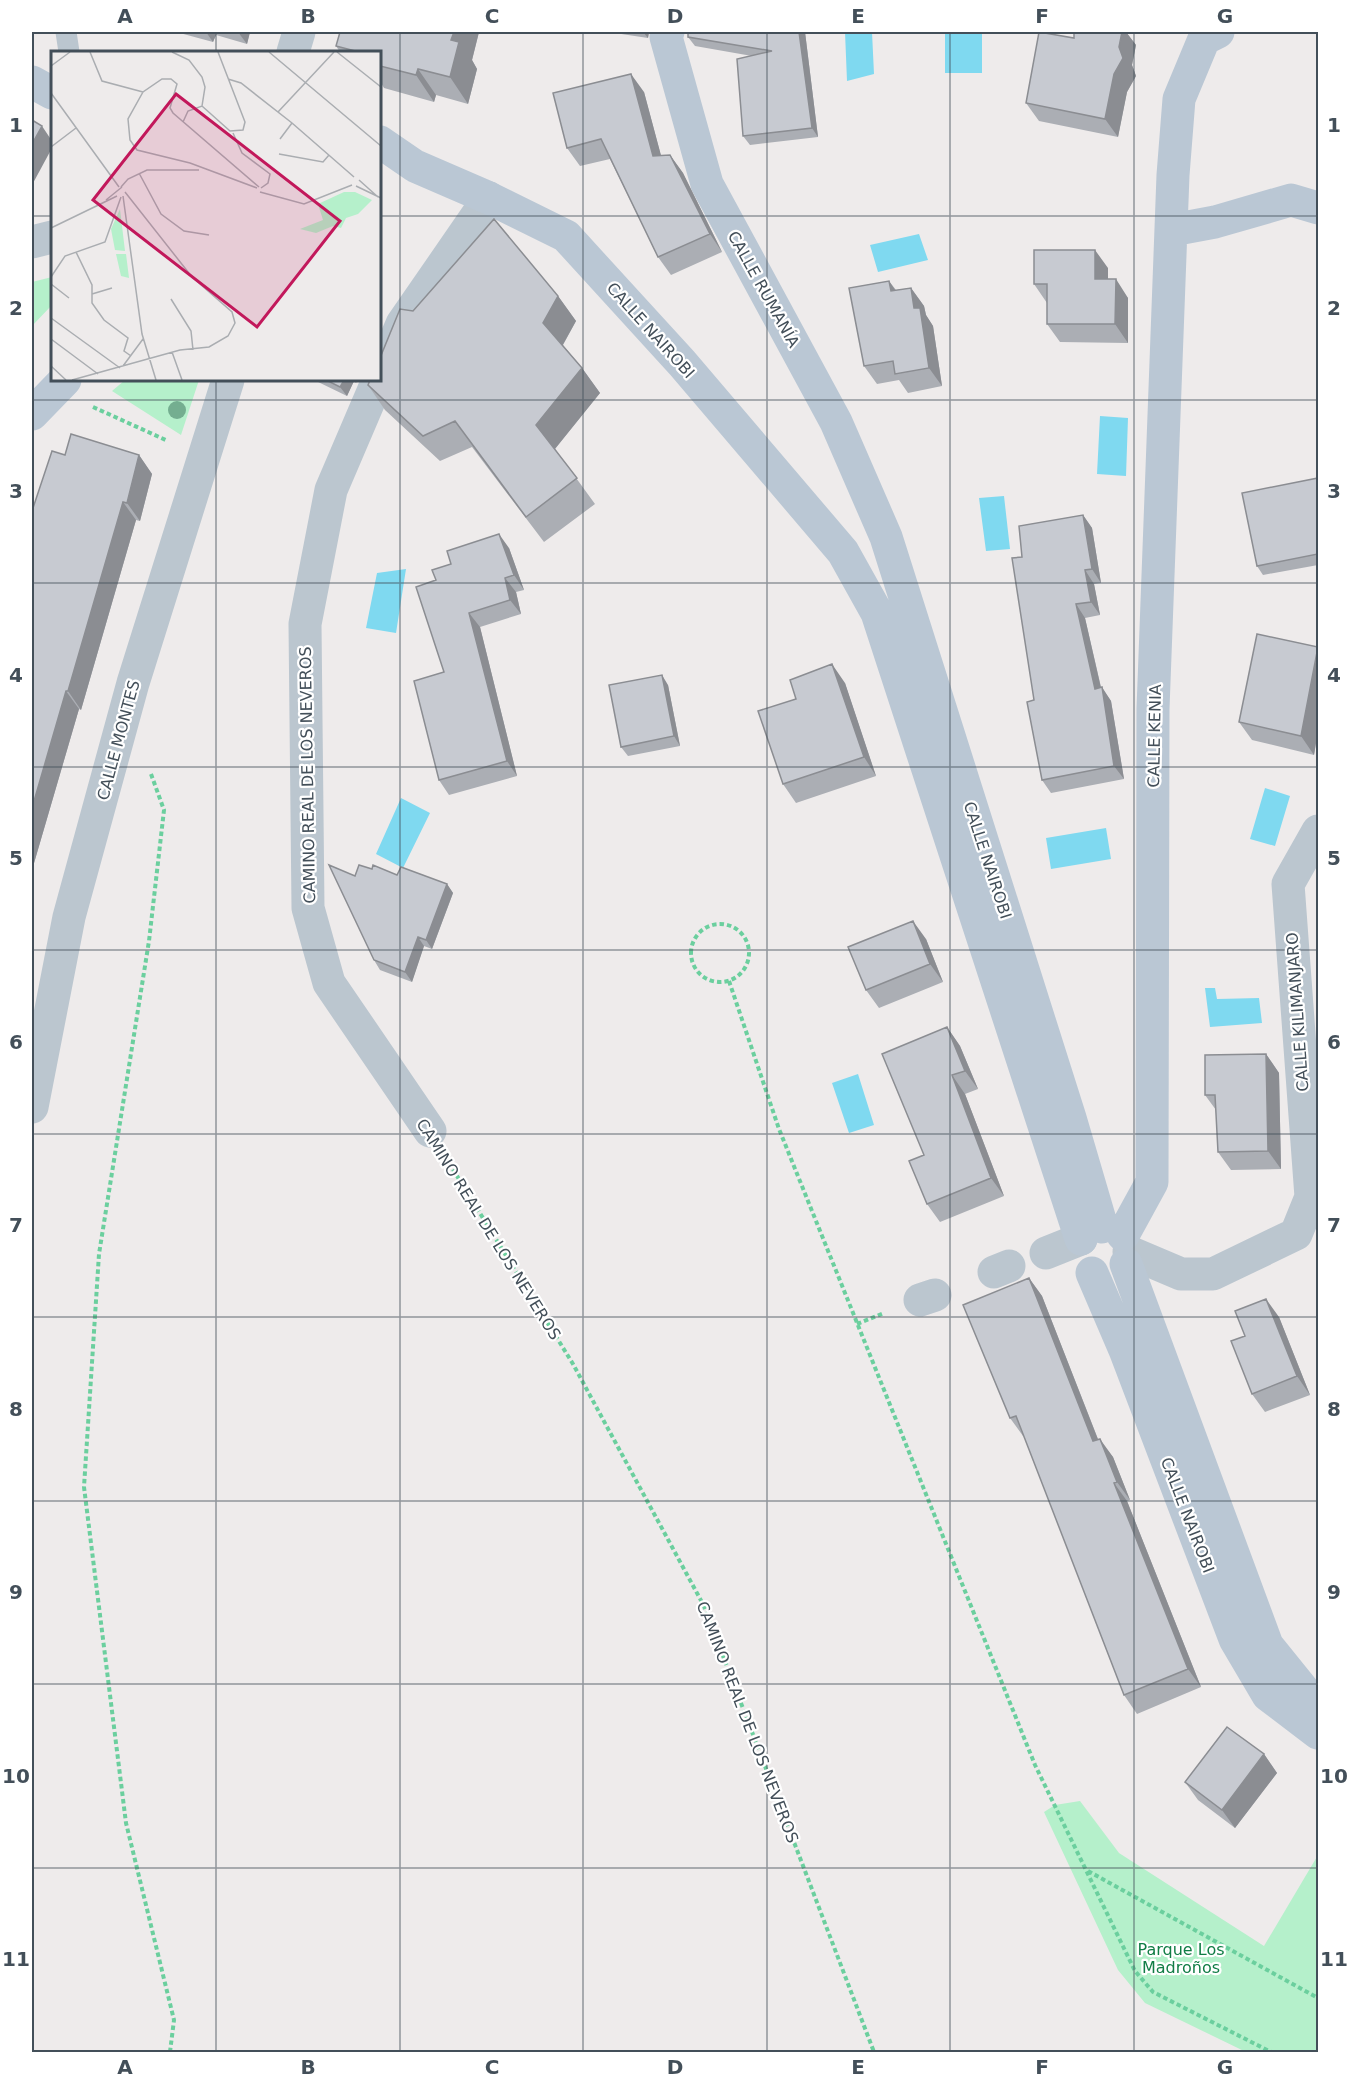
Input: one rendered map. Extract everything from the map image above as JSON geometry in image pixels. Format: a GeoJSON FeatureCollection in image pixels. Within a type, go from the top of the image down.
{"type":"FeatureCollection","features":[{"type":"Feature","properties":{"kind":"street"},"geometry":{"type":"LineString","coordinates":[[293,51],[298,32]]}},
{"type":"Feature","properties":{"kind":"street","name":"CALLE RUMANÍA"},"geometry":{"type":"LineString","coordinates":[[668,32],[666,37],[707,184],[836,422],[886,537]]}},
{"type":"Feature","properties":{"kind":"street"},"geometry":{"type":"LineString","coordinates":[[1218,32],[1204,39],[1179,99],[1172,230],[1215,222],[1291,200],[1318,208]]}},
{"type":"Feature","properties":{"kind":"street"},"geometry":{"type":"LineString","coordinates":[[32,82],[51,92]]}},
{"type":"Feature","properties":{"kind":"street","name":"CALLE NAIROBI"},"geometry":{"type":"LineString","coordinates":[[381,143],[415,166],[489,198],[566,236],[682,363],[843,552],[877,613],[1112,1243],[1267,1645],[1309,1697],[1318,1702]]}},
{"type":"Feature","properties":{"kind":"street","name":"CALLE NAIROBI"},"geometry":{"type":"LineString","coordinates":[[381,166],[415,166]]}},
{"type":"Feature","properties":{"kind":"street","name":"CAMINO REAL DE LOS NEVEROS"},"geometry":{"type":"LineString","coordinates":[[381,373],[402,324],[489,198]]}},
{"type":"Feature","properties":{"kind":"street","name":"CALLE KENIA"},"geometry":{"type":"LineString","coordinates":[[1112,1243],[1152,1182],[1154,710],[1172,230]]}},
{"type":"Feature","properties":{"kind":"street"},"geometry":{"type":"LineString","coordinates":[[32,242],[51,237]]}},
{"type":"Feature","properties":{"kind":"street","name":"CALLE MONTES"},"geometry":{"type":"LineString","coordinates":[[32,1107],[69,917],[134,683],[228,381]]}},
{"type":"Feature","properties":{"kind":"street","name":"CAMINO REAL DE LOS NEVEROS"},"geometry":{"type":"LineString","coordinates":[[378,381],[331,490],[305,624],[308,908],[328,982],[430,1131]]}},
{"type":"Feature","properties":{"kind":"street"},"geometry":{"type":"LineString","coordinates":[[32,414],[75,391]]}},
{"type":"Feature","properties":{"kind":"street"},"geometry":{"type":"LineString","coordinates":[[843,552],[886,537]]}},
{"type":"Feature","properties":{"kind":"street","name":"CALLE NAIROBI"},"geometry":{"type":"LineString","coordinates":[[886,537],[1121,1270],[1107,1276],[1092,1273],[1125,1350],[1235,1639],[1268,1695],[1318,1733]]}},
{"type":"Feature","properties":{"kind":"street","name":"CALLE KILIMANJARO"},"geometry":{"type":"LineString","coordinates":[[1112,1243],[1180,1274],[1213,1274],[1296,1234],[1311,1197],[1288,884],[1318,831]]}},
{"type":"Feature","properties":{"kind":"street"},"geometry":{"type":"LineString","coordinates":[[964,1283],[1112,1243]]}},
{"type":"Feature","properties":{"kind":"lane"},"geometry":{"type":"LineString","coordinates":[[66,32],[69,51]]}},
{"type":"Feature","properties":{"kind":"path"},"geometry":{"type":"LineString","coordinates":[[75,391],[174,444]]}},
{"type":"Feature","properties":{"kind":"path"},"geometry":{"type":"LineString","coordinates":[[149,769],[164,810],[149,941],[99,1254],[84,1487],[126,1822],[174,2020],[170,2052]]}},
{"type":"Feature","properties":{"kind":"path"},"geometry":{"type":"LineString","coordinates":[[713,925],[732,926],[746,940],[748,959],[738,976],[729,981],[720,982],[703,975],[692,961],[693,943],[698,934],[713,925]]}},
{"type":"Feature","properties":{"kind":"path"},"geometry":{"type":"LineString","coordinates":[[729,981],[778,1130],[1035,1765],[1135,1971],[1153,1992],[1270,2052]]}},
{"type":"Feature","properties":{"kind":"path","name":"CAMINO REAL DE LOS NEVEROS"},"geometry":{"type":"LineString","coordinates":[[430,1131],[573,1364],[704,1606],[874,2052]]}},
{"type":"Feature","properties":{"kind":"path"},"geometry":{"type":"LineString","coordinates":[[857,1324],[964,1283]]}},
{"type":"Feature","properties":{"kind":"path"},"geometry":{"type":"LineString","coordinates":[[1087,1871],[1318,1998]]}},
{"type":"Feature","properties":{"kind":"green space"},"geometry":{"type":"Polygon","coordinates":[[[51,277],[51,306],[32,326],[32,282],[51,277]]]}},
{"type":"Feature","properties":{"kind":"green space"},"geometry":{"type":"Polygon","coordinates":[[[124,381],[199,381],[181,435],[112,391],[124,381]]]}},
{"type":"Feature","properties":{"kind":"green space","name":"Parque Los Madroños"},"geometry":{"type":"Polygon","coordinates":[[[1080,1801],[1119,1853],[1264,1946],[1318,1855],[1318,2052],[1246,2052],[1145,2003],[1118,1970],[1044,1812],[1055,1805],[1080,1801]]]}},
{"type":"Feature","properties":{"kind":"water"},"geometry":{"type":"Polygon","coordinates":[[[845,32],[872,32],[874,74],[847,81],[845,32]]]}},
{"type":"Feature","properties":{"kind":"water"},"geometry":{"type":"Polygon","coordinates":[[[945,32],[982,32],[982,73],[945,73],[945,32]]]}},
{"type":"Feature","properties":{"kind":"water"},"geometry":{"type":"Polygon","coordinates":[[[919,234],[928,260],[878,272],[870,245],[919,234]]]}},
{"type":"Feature","properties":{"kind":"water"},"geometry":{"type":"Polygon","coordinates":[[[1100,416],[1128,418],[1126,476],[1097,474],[1100,416]]]}},
{"type":"Feature","properties":{"kind":"water"},"geometry":{"type":"Polygon","coordinates":[[[1004,496],[1010,549],[986,551],[979,498],[1004,496]]]}},
{"type":"Feature","properties":{"kind":"water"},"geometry":{"type":"Polygon","coordinates":[[[406,569],[396,633],[366,628],[377,573],[406,569]]]}},
{"type":"Feature","properties":{"kind":"water"},"geometry":{"type":"Polygon","coordinates":[[[1265,788],[1290,796],[1275,846],[1250,839],[1265,788]]]}},
{"type":"Feature","properties":{"kind":"water"},"geometry":{"type":"Polygon","coordinates":[[[401,798],[430,813],[403,868],[376,854],[401,798]]]}},
{"type":"Feature","properties":{"kind":"water"},"geometry":{"type":"Polygon","coordinates":[[[1106,828],[1111,859],[1051,869],[1046,838],[1106,828]]]}},
{"type":"Feature","properties":{"kind":"water"},"geometry":{"type":"Polygon","coordinates":[[[1205,988],[1215,988],[1217,999],[1259,998],[1262,1023],[1210,1027],[1205,988]]]}},
{"type":"Feature","properties":{"kind":"water"},"geometry":{"type":"Polygon","coordinates":[[[858,1074],[874,1125],[849,1133],[832,1083],[858,1074]]]}},
{"type":"Feature","properties":{"kind":"building"},"geometry":{"type":"Polygon","coordinates":[[[340,32],[454,32],[451,40],[459,42],[450,77],[418,69],[416,75],[381,66],[381,51],[355,51],[336,46],[340,32]]]}},
{"type":"Feature","properties":{"kind":"building"},"geometry":{"type":"Polygon","coordinates":[[[688,32],[799,32],[812,128],[743,136],[737,59],[772,51],[688,37],[688,32]]]}},
{"type":"Feature","properties":{"kind":"building"},"geometry":{"type":"Polygon","coordinates":[[[1039,32],[1074,38],[1074,32],[1122,32],[1119,47],[1123,58],[1114,74],[1105,119],[1026,103],[1039,32]]]}},
{"type":"Feature","properties":{"kind":"building"},"geometry":{"type":"Polygon","coordinates":[[[631,74],[653,156],[670,155],[710,234],[658,257],[601,139],[567,148],[553,93],[631,74]]]}},
{"type":"Feature","properties":{"kind":"building"},"geometry":{"type":"Polygon","coordinates":[[[32,120],[42,126],[32,144],[32,120]]]}},
{"type":"Feature","properties":{"kind":"building"},"geometry":{"type":"Polygon","coordinates":[[[494,219],[558,296],[543,323],[582,368],[536,425],[577,478],[526,517],[455,421],[423,436],[368,385],[370,381],[381,381],[381,356],[400,309],[413,311],[494,219]]]}},
{"type":"Feature","properties":{"kind":"building"},"geometry":{"type":"Polygon","coordinates":[[[1034,250],[1095,250],[1095,279],[1116,279],[1115,324],[1047,324],[1047,284],[1034,284],[1034,250]]]}},
{"type":"Feature","properties":{"kind":"building"},"geometry":{"type":"Polygon","coordinates":[[[889,281],[891,291],[911,288],[914,308],[920,308],[929,368],[895,374],[893,361],[864,366],[849,288],[889,281]]]}},
{"type":"Feature","properties":{"kind":"building"},"geometry":{"type":"Polygon","coordinates":[[[328,381],[343,381],[340,387],[328,381]]]}},
{"type":"Feature","properties":{"kind":"building"},"geometry":{"type":"Polygon","coordinates":[[[71,434],[139,455],[127,503],[123,502],[32,808],[32,511],[52,451],[65,455],[71,434]]]}},
{"type":"Feature","properties":{"kind":"building"},"geometry":{"type":"Polygon","coordinates":[[[1318,478],[1318,554],[1257,566],[1242,493],[1318,478]]]}},
{"type":"Feature","properties":{"kind":"building"},"geometry":{"type":"Polygon","coordinates":[[[1083,515],[1092,569],[1085,570],[1091,602],[1076,604],[1095,689],[1102,687],[1114,766],[1042,780],[1027,702],[1034,700],[1012,558],[1022,557],[1019,526],[1083,515]]]}},
{"type":"Feature","properties":{"kind":"building"},"geometry":{"type":"Polygon","coordinates":[[[499,534],[514,575],[505,578],[510,600],[469,613],[507,761],[439,780],[414,681],[444,672],[416,587],[436,580],[432,570],[451,564],[447,551],[499,534]]]}},
{"type":"Feature","properties":{"kind":"building"},"geometry":{"type":"Polygon","coordinates":[[[1257,634],[1318,647],[1301,736],[1239,722],[1257,634]]]}},
{"type":"Feature","properties":{"kind":"building"},"geometry":{"type":"Polygon","coordinates":[[[832,664],[864,757],[783,784],[758,711],[796,699],[790,680],[832,664]]]}},
{"type":"Feature","properties":{"kind":"building"},"geometry":{"type":"Polygon","coordinates":[[[662,675],[674,736],[621,747],[609,685],[662,675]]]}},
{"type":"Feature","properties":{"kind":"building"},"geometry":{"type":"Polygon","coordinates":[[[329,865],[355,876],[359,865],[372,869],[373,865],[397,875],[401,867],[447,884],[426,940],[418,937],[405,972],[374,960],[329,865]]]}},
{"type":"Feature","properties":{"kind":"building"},"geometry":{"type":"Polygon","coordinates":[[[913,921],[930,964],[866,990],[848,947],[913,921]]]}},
{"type":"Feature","properties":{"kind":"building"},"geometry":{"type":"Polygon","coordinates":[[[947,1027],[965,1071],[952,1075],[991,1178],[927,1204],[909,1161],[924,1155],[882,1054],[947,1027]]]}},
{"type":"Feature","properties":{"kind":"building"},"geometry":{"type":"Polygon","coordinates":[[[1266,1054],[1268,1151],[1218,1152],[1215,1095],[1205,1095],[1205,1055],[1266,1054]]]}},
{"type":"Feature","properties":{"kind":"building"},"geometry":{"type":"Polygon","coordinates":[[[1029,1278],[1093,1441],[1100,1439],[1117,1482],[1114,1483],[1188,1669],[1124,1695],[1016,1416],[1010,1418],[963,1305],[1029,1278]]]}},
{"type":"Feature","properties":{"kind":"building"},"geometry":{"type":"Polygon","coordinates":[[[1266,1299],[1297,1376],[1252,1394],[1231,1341],[1245,1336],[1235,1311],[1266,1299]]]}},
{"type":"Feature","properties":{"kind":"building"},"geometry":{"type":"Polygon","coordinates":[[[1227,1727],[1264,1754],[1222,1810],[1185,1782],[1227,1727]]]}}]}
